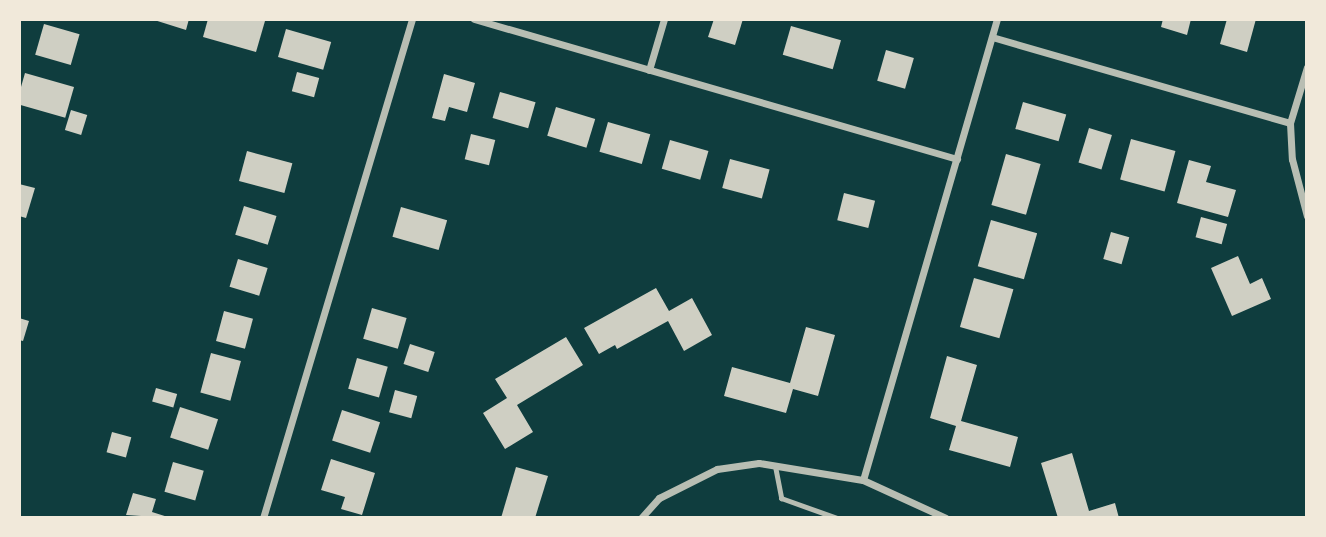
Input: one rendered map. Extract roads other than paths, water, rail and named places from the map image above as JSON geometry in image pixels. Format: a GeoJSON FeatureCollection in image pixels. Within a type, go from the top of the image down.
{"type":"FeatureCollection","features":[{"type":"Feature","properties":{"kind":"street"},"geometry":{"type":"LineString","coordinates":[[263,518],[412,19]]}},
{"type":"Feature","properties":{"kind":"street"},"geometry":{"type":"LineString","coordinates":[[474,19],[957,159]]}},
{"type":"Feature","properties":{"kind":"street"},"geometry":{"type":"LineString","coordinates":[[649,70],[664,19]]}},
{"type":"Feature","properties":{"kind":"street"},"geometry":{"type":"LineString","coordinates":[[863,480],[997,19]]}},
{"type":"Feature","properties":{"kind":"street"},"geometry":{"type":"LineString","coordinates":[[992,37],[1290,123]]}},
{"type":"Feature","properties":{"kind":"street"},"geometry":{"type":"LineString","coordinates":[[1307,67],[1290,123],[1292,159],[1307,216]]}},
{"type":"Feature","properties":{"kind":"street"},"geometry":{"type":"LineString","coordinates":[[641,518],[659,498],[717,469],[759,463],[863,480],[946,518]]}},
{"type":"Feature","properties":{"kind":"lane"},"geometry":{"type":"LineString","coordinates":[[775,466],[781,498],[837,518]]}},
{"type":"Feature","properties":{"kind":"lane"},"geometry":{"type":"LineString","coordinates":[[923,518],[932,511]]}}]}
